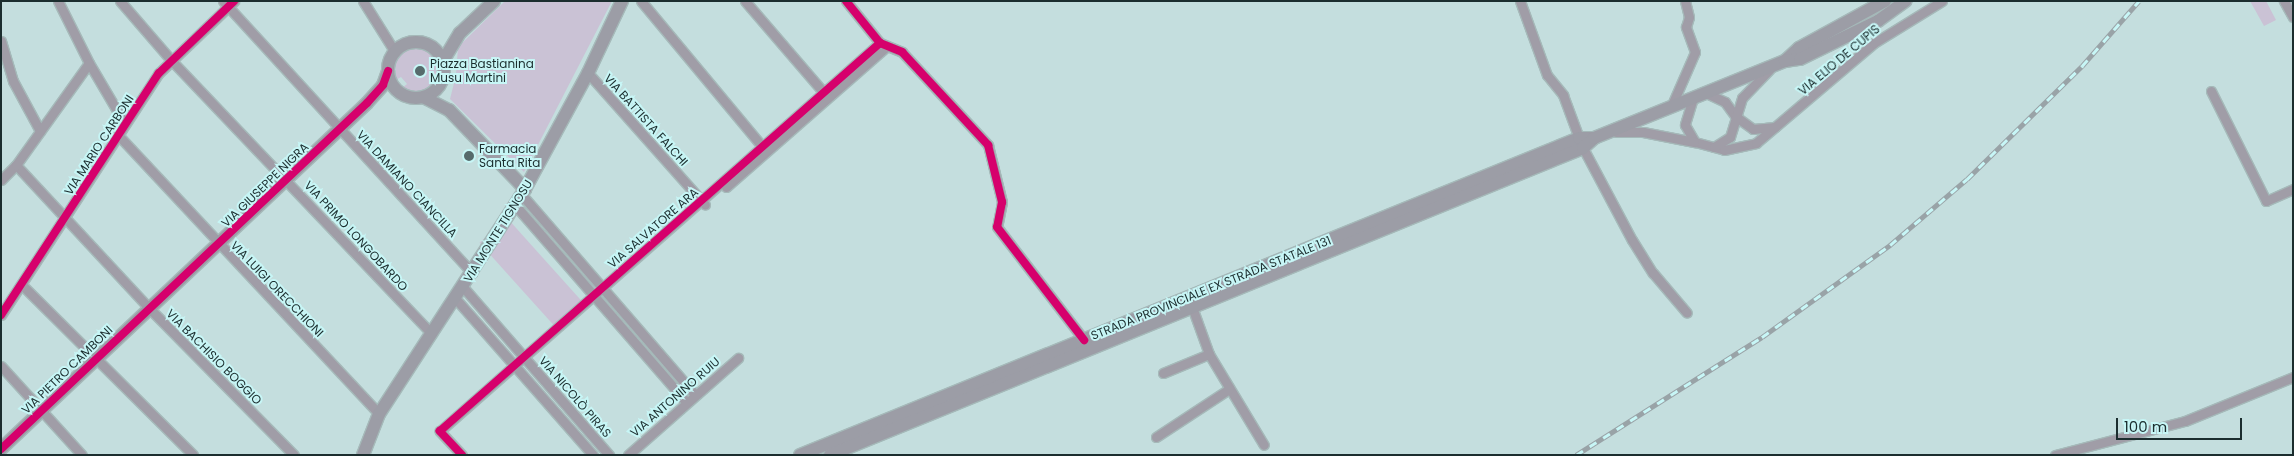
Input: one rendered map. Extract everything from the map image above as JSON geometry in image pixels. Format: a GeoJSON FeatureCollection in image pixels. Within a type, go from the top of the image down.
{"type":"FeatureCollection","features":[{"type":"Feature","properties":{"kind":"main road"},"geometry":{"type":"LineString","coordinates":[[443,61],[460,33],[494,1]]}},
{"type":"Feature","properties":{"kind":"main road","name":"VIA MONTE TIGNOSU"},"geometry":{"type":"LineString","coordinates":[[363,455],[379,414],[521,197],[588,73],[622,1]]}},
{"type":"Feature","properties":{"kind":"main road","name":"STRADA PROVINCIALE EX STRADA STATALE 131"},"geometry":{"type":"LineString","coordinates":[[1779,63],[1799,48],[1885,1]]}},
{"type":"Feature","properties":{"kind":"main road","name":"STRADA PROVINCIALE EX STRADA STATALE 131"},"geometry":{"type":"LineString","coordinates":[[800,455],[1779,63],[1800,60],[1878,21],[1906,1]]}},
{"type":"Feature","properties":{"kind":"main road"},"geometry":{"type":"LineString","coordinates":[[432,47],[460,33]]}},
{"type":"Feature","properties":{"kind":"main road"},"geometry":{"type":"LineString","coordinates":[[401,95],[392,85],[388,72],[395,52],[412,42],[432,47],[443,61],[445,69],[440,86],[425,98]]}},
{"type":"Feature","properties":{"kind":"main road","name":"VIA GIUSEPPE NIGRA"},"geometry":{"type":"LineString","coordinates":[[150,308],[370,101],[383,85],[388,72]]}},
{"type":"Feature","properties":{"kind":"main road"},"geometry":{"type":"LineString","coordinates":[[440,86],[449,110],[521,197]]}},
{"type":"Feature","properties":{"kind":"main road"},"geometry":{"type":"LineString","coordinates":[[370,101],[401,95],[425,98],[449,110]]}},
{"type":"Feature","properties":{"kind":"main road","name":"STRADA PROVINCIALE EX STRADA STATALE 131"},"geometry":{"type":"LineString","coordinates":[[830,455],[1192,307],[1581,143]]}},
{"type":"Feature","properties":{"kind":"main road","name":"VIA PIETRO CAMBONI"},"geometry":{"type":"LineString","coordinates":[[1,449],[97,356],[150,308]]}},
{"type":"Feature","properties":{"kind":"street"},"geometry":{"type":"LineString","coordinates":[[58,1],[89,63],[125,124]]}},
{"type":"Feature","properties":{"kind":"street"},"geometry":{"type":"LineString","coordinates":[[363,1],[395,52]]}},
{"type":"Feature","properties":{"kind":"street"},"geometry":{"type":"LineString","coordinates":[[640,1],[764,149]]}},
{"type":"Feature","properties":{"kind":"street"},"geometry":{"type":"LineString","coordinates":[[745,1],[824,93]]}},
{"type":"Feature","properties":{"kind":"street"},"geometry":{"type":"LineString","coordinates":[[846,1],[884,44],[902,52],[988,145],[1002,202],[997,227],[1084,340]]}},
{"type":"Feature","properties":{"kind":"street"},"geometry":{"type":"LineString","coordinates":[[1520,1],[1546,75],[1563,95],[1581,143],[1632,240],[1653,273],[1686,312]]}},
{"type":"Feature","properties":{"kind":"street"},"geometry":{"type":"LineString","coordinates":[[1671,107],[1695,52],[1686,27],[1689,17],[1685,1]]}},
{"type":"Feature","properties":{"kind":"street","name":"VIA ELIO DE CUPIS"},"geometry":{"type":"LineString","coordinates":[[1610,131],[1643,132],[1695,142],[1724,150],[1747,146],[1780,126],[1874,43],[1942,1]]}},
{"type":"Feature","properties":{"kind":"street"},"geometry":{"type":"LineString","coordinates":[[2284,1],[2293,17]]}},
{"type":"Feature","properties":{"kind":"street","name":"VIA PRIMO LONGOBARDO"},"geometry":{"type":"LineString","coordinates":[[124,3],[171,60],[432,334]]}},
{"type":"Feature","properties":{"kind":"street","name":"VIA MARIO CARBONI"},"geometry":{"type":"LineString","coordinates":[[1,315],[66,218],[125,124],[171,60],[228,3]]}},
{"type":"Feature","properties":{"kind":"street","name":"VIA DAMIANO CIANCILLA"},"geometry":{"type":"LineString","coordinates":[[228,3],[339,130],[472,273]]}},
{"type":"Feature","properties":{"kind":"street"},"geometry":{"type":"LineString","coordinates":[[1,41],[13,81],[40,131]]}},
{"type":"Feature","properties":{"kind":"street","name":"VIA SALVATORE ARA"},"geometry":{"type":"LineString","coordinates":[[764,149],[824,93],[884,44]]}},
{"type":"Feature","properties":{"kind":"street","name":"VIA SALVATORE ARA"},"geometry":{"type":"LineString","coordinates":[[462,455],[442,432],[884,44]]}},
{"type":"Feature","properties":{"kind":"street"},"geometry":{"type":"LineString","coordinates":[[1,180],[16,165],[89,63]]}},
{"type":"Feature","properties":{"kind":"street"},"geometry":{"type":"LineString","coordinates":[[1712,148],[1730,137],[1742,98],[1779,63]]}},
{"type":"Feature","properties":{"kind":"street","name":"VIA BATTISTA FALCHI"},"geometry":{"type":"LineString","coordinates":[[588,73],[703,203]]}},
{"type":"Feature","properties":{"kind":"street"},"geometry":{"type":"LineString","coordinates":[[2211,91],[2266,201],[2293,189]]}},
{"type":"Feature","properties":{"kind":"street"},"geometry":{"type":"LineString","coordinates":[[1706,93],[1725,102],[1735,116],[1753,129],[1780,126]]}},
{"type":"Feature","properties":{"kind":"street"},"geometry":{"type":"LineString","coordinates":[[1693,98],[1685,125],[1695,142]]}},
{"type":"Feature","properties":{"kind":"street","name":"VIA LUIGI ORECCHIONI"},"geometry":{"type":"LineString","coordinates":[[118,136],[218,246],[379,414]]}},
{"type":"Feature","properties":{"kind":"street","name":"VIA BACHISIO BOGGIO"},"geometry":{"type":"LineString","coordinates":[[16,165],[150,308],[294,455]]}},
{"type":"Feature","properties":{"kind":"street"},"geometry":{"type":"LineString","coordinates":[[521,197],[695,395]]}},
{"type":"Feature","properties":{"kind":"street"},"geometry":{"type":"LineString","coordinates":[[521,197],[595,297],[686,402]]}},
{"type":"Feature","properties":{"kind":"street"},"geometry":{"type":"LineString","coordinates":[[22,285],[97,356],[193,455]]}},
{"type":"Feature","properties":{"kind":"street","name":"VIA NICOLÒ PIRAS"},"geometry":{"type":"LineString","coordinates":[[463,287],[609,455]]}},
{"type":"Feature","properties":{"kind":"street","name":"VIA NICOLÒ PIRAS"},"geometry":{"type":"LineString","coordinates":[[455,298],[593,455]]}},
{"type":"Feature","properties":{"kind":"street"},"geometry":{"type":"LineString","coordinates":[[1192,307],[1209,354],[1264,445]]}},
{"type":"Feature","properties":{"kind":"street"},"geometry":{"type":"LineString","coordinates":[[1163,373],[1209,354]]}},
{"type":"Feature","properties":{"kind":"street","name":"VIA ANTONINO RUIU"},"geometry":{"type":"LineString","coordinates":[[628,455],[738,358]]}},
{"type":"Feature","properties":{"kind":"street"},"geometry":{"type":"LineString","coordinates":[[1,366],[82,455]]}},
{"type":"Feature","properties":{"kind":"street"},"geometry":{"type":"LineString","coordinates":[[2055,455],[2185,421],[2293,377]]}},
{"type":"Feature","properties":{"kind":"street"},"geometry":{"type":"LineString","coordinates":[[1156,437],[1229,389]]}},
{"type":"Feature","properties":{"kind":"shaded area"},"geometry":{"type":"Polygon","coordinates":[[[505,1],[612,1],[524,172],[450,99],[456,75],[458,47],[505,1]]]}},
{"type":"Feature","properties":{"kind":"shaded area"},"geometry":{"type":"Polygon","coordinates":[[[2250,1],[2266,1],[2276,20],[2264,26],[2250,1]]]}},
{"type":"Feature","properties":{"kind":"shaded area"},"geometry":{"type":"Polygon","coordinates":[[[423,48],[436,58],[437,80],[424,92],[407,92],[402,88],[407,84],[401,77],[396,80],[395,58],[403,50],[423,48]]]}},
{"type":"Feature","properties":{"kind":"shaded area"},"geometry":{"type":"Polygon","coordinates":[[[507,218],[584,303],[556,328],[480,243],[507,218]]]}},
{"type":"Feature","properties":{"kind":"railway"},"geometry":{"type":"LineString","coordinates":[[1576,455],[1762,337],[1890,245],[1967,179],[2082,66],[2139,1]]}},
{"type":"Feature","properties":{"kind":"cycle path"},"geometry":{"type":"LineString","coordinates":[[1,315],[159,73],[234,1]]}},
{"type":"Feature","properties":{"kind":"cycle path"},"geometry":{"type":"LineString","coordinates":[[846,1],[880,43],[902,52],[988,145],[1002,202],[997,227],[1084,340]]}},
{"type":"Feature","properties":{"kind":"cycle path"},"geometry":{"type":"LineString","coordinates":[[462,455],[440,431],[880,43]]}},
{"type":"Feature","properties":{"kind":"cycle path"},"geometry":{"type":"LineString","coordinates":[[1,449],[367,103],[383,85],[388,71]]}},
{"type":"Feature","properties":{"kind":"place","name":"Piazza Bastianina Musu Martini"},"geometry":{"type":"Point","coordinates":[420,71]}},
{"type":"Feature","properties":{"kind":"place","name":"Farmacia Santa Rita"},"geometry":{"type":"Point","coordinates":[469,156]}}]}
